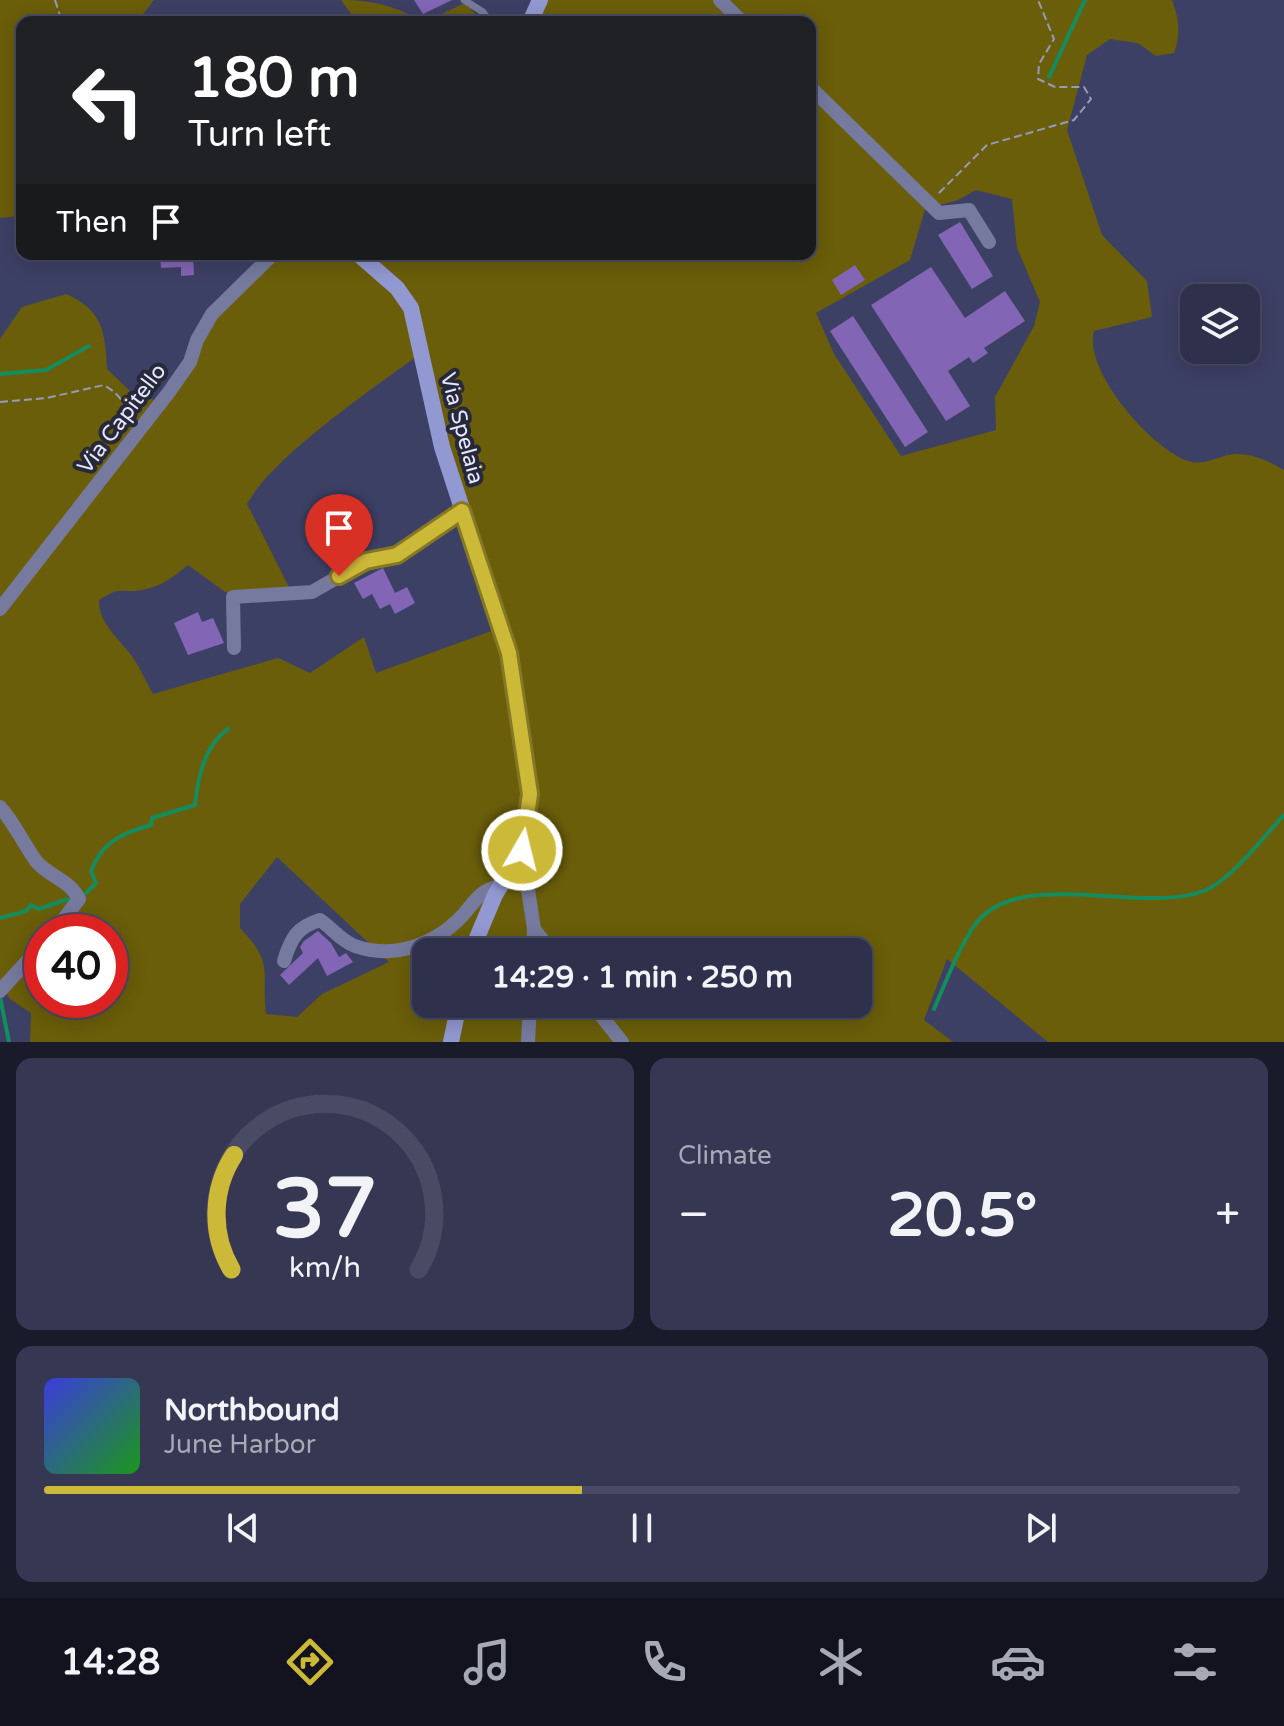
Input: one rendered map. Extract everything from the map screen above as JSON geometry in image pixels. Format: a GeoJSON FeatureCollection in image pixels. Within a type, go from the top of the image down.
{"type":"FeatureCollection","features":[{"type":"Feature","properties":{"kind":"street"},"geometry":{"type":"LineString","coordinates":[[720,0],[736,16]]}},
{"type":"Feature","properties":{"kind":"street"},"geometry":{"type":"LineString","coordinates":[[816,93],[939,213],[969,210],[989,242]]}},
{"type":"Feature","properties":{"kind":"street","name":"Via Capitello"},"geometry":{"type":"LineString","coordinates":[[0,609],[169,392],[190,362],[197,340],[212,314],[267,260]]}},
{"type":"Feature","properties":{"kind":"street","name":"Via Spelaia"},"geometry":{"type":"LineString","coordinates":[[365,260],[397,288],[411,308],[442,447],[509,653],[530,794],[522,850],[500,886],[477,938]]}},
{"type":"Feature","properties":{"kind":"street"},"geometry":{"type":"LineString","coordinates":[[234,648],[233,597],[312,592],[366,561],[397,555],[462,511]]}},
{"type":"Feature","properties":{"kind":"street"},"geometry":{"type":"LineString","coordinates":[[0,807],[16,826],[38,863],[72,886],[79,899],[68,914]]}},
{"type":"Feature","properties":{"kind":"street"},"geometry":{"type":"LineString","coordinates":[[522,850],[534,938]]}},
{"type":"Feature","properties":{"kind":"street"},"geometry":{"type":"LineString","coordinates":[[284,961],[290,941],[301,926],[320,920],[355,946],[386,950],[421,947],[442,936],[484,889],[500,886]]}},
{"type":"Feature","properties":{"kind":"street"},"geometry":{"type":"LineString","coordinates":[[534,929],[541,938]]}},
{"type":"Feature","properties":{"kind":"street"},"geometry":{"type":"LineString","coordinates":[[0,991],[24,965]]}},
{"type":"Feature","properties":{"kind":"street"},"geometry":{"type":"LineString","coordinates":[[451,1042],[456,1018]]}},
{"type":"Feature","properties":{"kind":"street"},"geometry":{"type":"LineString","coordinates":[[528,1042],[529,1018]]}},
{"type":"Feature","properties":{"kind":"street"},"geometry":{"type":"LineString","coordinates":[[603,1018],[622,1042]]}},
{"type":"Feature","properties":{"kind":"lane"},"geometry":{"type":"LineString","coordinates":[[464,0],[486,16]]}},
{"type":"Feature","properties":{"kind":"path"},"geometry":{"type":"LineString","coordinates":[[938,194],[987,145],[1074,120],[1091,99],[1084,87],[1055,87],[1038,79],[1039,64],[1054,39],[1038,0]]}},
{"type":"Feature","properties":{"kind":"path"},"geometry":{"type":"LineString","coordinates":[[0,402],[47,398],[104,385],[120,395],[127,410],[124,429]]}},
{"type":"Feature","properties":{"kind":"shaded area"},"geometry":{"type":"Polygon","coordinates":[[[0,0],[154,0],[142,16],[16,16],[16,217],[0,218],[0,0]]]}},
{"type":"Feature","properties":{"kind":"shaded area"},"geometry":{"type":"Polygon","coordinates":[[[341,0],[384,5],[411,16],[353,16],[341,0]]]}},
{"type":"Feature","properties":{"kind":"shaded area"},"geometry":{"type":"Polygon","coordinates":[[[539,0],[1172,0],[1178,26],[1174,53],[1156,56],[1138,43],[1110,39],[1087,55],[1067,130],[1102,235],[1147,281],[1152,317],[1094,331],[1093,348],[1109,387],[1140,425],[1173,454],[1188,461],[1201,462],[1243,454],[1284,470],[1284,1042],[1048,1042],[947,959],[924,1020],[953,1042],[30,1042],[31,1018],[128,1018],[128,914],[24,914],[24,1008],[10,999],[0,983],[0,339],[22,307],[66,294],[88,307],[100,324],[107,369],[131,392],[157,401],[211,316],[271,260],[816,260],[816,16],[530,16],[539,0]],[[976,190],[958,200],[925,209],[910,260],[816,313],[834,354],[901,456],[996,430],[995,397],[1034,326],[1040,302],[1017,248],[1012,199],[976,190]],[[421,353],[302,444],[279,464],[247,504],[292,593],[228,594],[188,565],[149,589],[117,591],[99,600],[106,624],[134,659],[153,694],[278,658],[310,673],[364,637],[376,673],[497,629],[421,353]],[[277,857],[240,904],[240,928],[258,951],[264,968],[266,1014],[297,1017],[322,994],[389,962],[277,857]]]}},
{"type":"Feature","properties":{"kind":"shaded area"},"geometry":{"type":"Polygon","coordinates":[[[465,3],[477,16],[437,16],[465,3]]]}},
{"type":"Feature","properties":{"kind":"building"},"geometry":{"type":"Polygon","coordinates":[[[414,0],[452,0],[423,14],[414,0]]]}},
{"type":"Feature","properties":{"kind":"building"},"geometry":{"type":"Polygon","coordinates":[[[960,222],[993,276],[972,289],[938,235],[960,222]]]}},
{"type":"Feature","properties":{"kind":"building"},"geometry":{"type":"Polygon","coordinates":[[[160,260],[193,260],[194,275],[181,276],[181,267],[161,268],[160,260]]]}},
{"type":"Feature","properties":{"kind":"building"},"geometry":{"type":"Polygon","coordinates":[[[855,265],[865,280],[841,295],[832,280],[855,265]]]}},
{"type":"Feature","properties":{"kind":"building"},"geometry":{"type":"Polygon","coordinates":[[[931,267],[965,318],[1005,291],[1025,321],[984,348],[988,353],[973,363],[969,357],[948,371],[970,406],[946,421],[871,305],[931,267]]]}},
{"type":"Feature","properties":{"kind":"building"},"geometry":{"type":"Polygon","coordinates":[[[853,316],[928,432],[905,447],[830,331],[853,316]]]}},
{"type":"Feature","properties":{"kind":"building"},"geometry":{"type":"Polygon","coordinates":[[[383,568],[395,593],[407,587],[415,603],[395,614],[390,604],[380,609],[372,594],[363,599],[354,583],[383,568]]]}},
{"type":"Feature","properties":{"kind":"building"},"geometry":{"type":"Polygon","coordinates":[[[198,612],[202,622],[213,618],[224,643],[188,655],[174,623],[198,612]]]}},
{"type":"Feature","properties":{"kind":"building"},"geometry":{"type":"Polygon","coordinates":[[[318,931],[331,943],[339,957],[346,953],[353,962],[327,976],[318,958],[289,985],[280,975],[303,953],[300,947],[304,941],[318,931]]]}},
{"type":"Feature","properties":{"kind":"waterway"},"geometry":{"type":"LineString","coordinates":[[1049,77],[1085,0]]}},
{"type":"Feature","properties":{"kind":"waterway"},"geometry":{"type":"LineString","coordinates":[[0,374],[46,370],[89,346]]}},
{"type":"Feature","properties":{"kind":"waterway"},"geometry":{"type":"LineString","coordinates":[[86,893],[96,883],[91,871],[96,861],[114,840],[151,825],[152,818],[195,805],[200,773],[208,753],[228,729]]}},
{"type":"Feature","properties":{"kind":"waterway"},"geometry":{"type":"LineString","coordinates":[[934,1009],[968,936],[993,908],[1019,898],[1049,894],[1147,898],[1178,897],[1204,891],[1236,868],[1284,815]]}},
{"type":"Feature","properties":{"kind":"waterway"},"geometry":{"type":"LineString","coordinates":[[0,918],[26,911],[31,905],[39,909],[68,899]]}},
{"type":"Feature","properties":{"kind":"waterway"},"geometry":{"type":"LineString","coordinates":[[0,997],[9,1042]]}},
{"type":"Feature","properties":{"kind":"route"},"geometry":{"type":"LineString","coordinates":[[339,576],[366,561],[397,555],[462,511],[509,653],[530,794],[522,850]]}}]}
